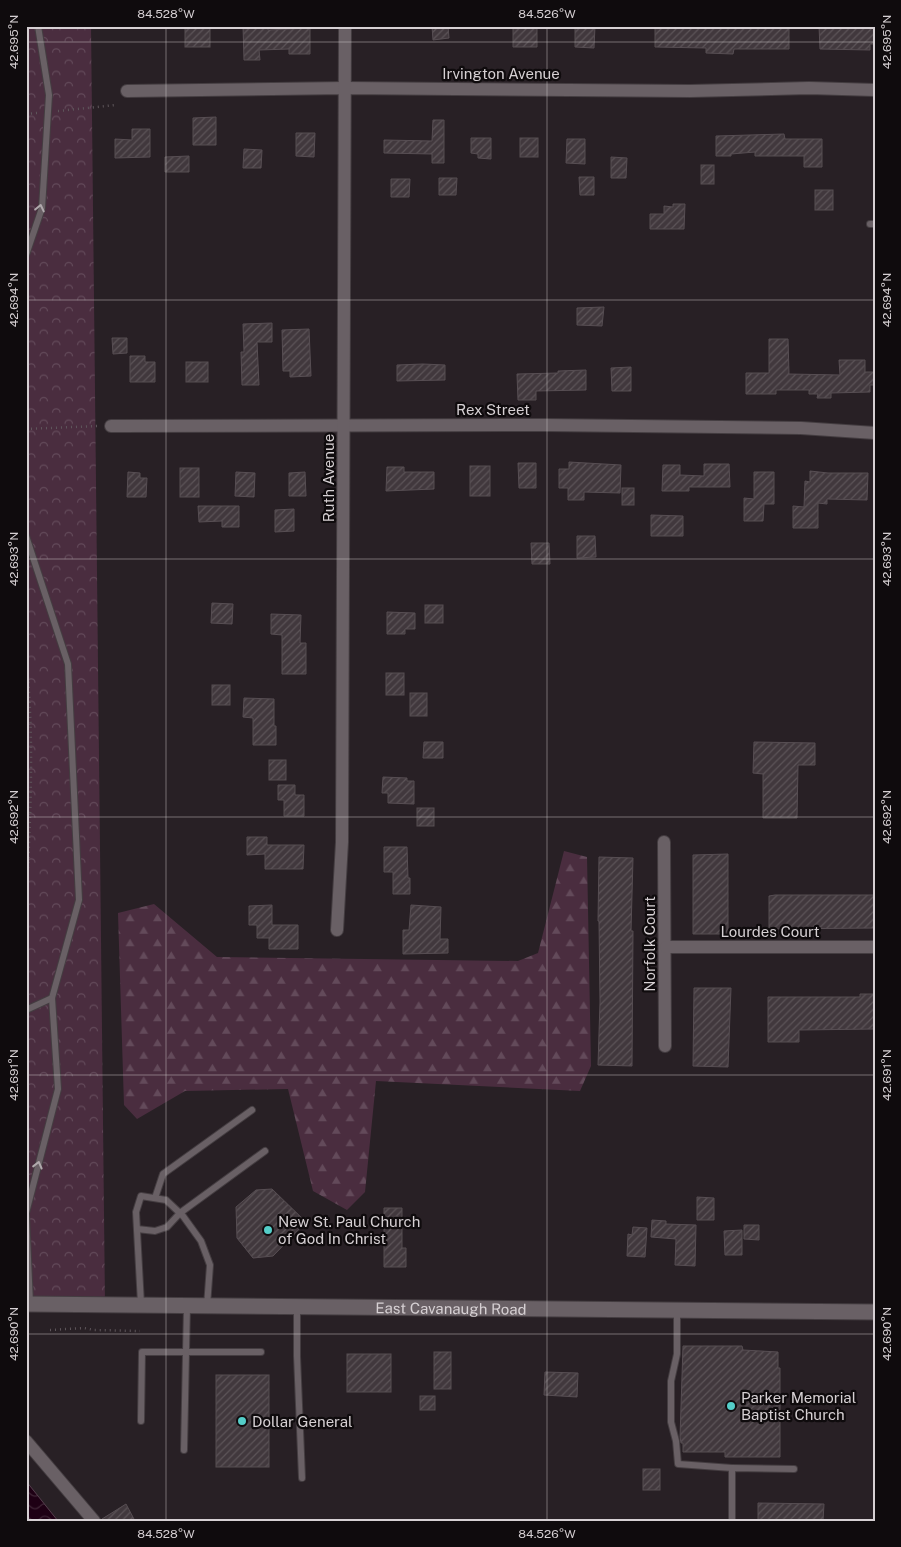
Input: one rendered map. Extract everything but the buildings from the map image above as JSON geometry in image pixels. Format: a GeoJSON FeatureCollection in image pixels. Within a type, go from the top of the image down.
{"type":"FeatureCollection","features":[{"type":"Feature","properties":{"kind":"street","name":"Ruth Avenue"},"geometry":{"type":"LineString","coordinates":[[337,930],[342,842],[345,26]]}},
{"type":"Feature","properties":{"kind":"street","name":"Irvington Avenue"},"geometry":{"type":"LineString","coordinates":[[127,91],[345,88],[680,91],[809,88],[875,90]]}},
{"type":"Feature","properties":{"kind":"street","name":"Rex Street"},"geometry":{"type":"LineString","coordinates":[[111,426],[545,424],[801,428],[875,433]]}},
{"type":"Feature","properties":{"kind":"street","name":"Norfolk Court"},"geometry":{"type":"LineString","coordinates":[[664,842],[665,1046]]}},
{"type":"Feature","properties":{"kind":"street","name":"Lourdes Court"},"geometry":{"type":"LineString","coordinates":[[666,947],[875,947]]}},
{"type":"Feature","properties":{"kind":"street","name":"East Cavanaugh Road"},"geometry":{"type":"LineString","coordinates":[[28,1304],[875,1312]]}},
{"type":"Feature","properties":{"kind":"street"},"geometry":{"type":"LineString","coordinates":[[26,1441],[94,1521]]}},
{"type":"Feature","properties":{"kind":"lane"},"geometry":{"type":"LineString","coordinates":[[26,255],[42,208],[49,95],[38,26]]}},
{"type":"Feature","properties":{"kind":"lane"},"geometry":{"type":"LineString","coordinates":[[26,536],[68,664],[79,900],[52,998],[58,1089],[26,1213],[28,1304]]}},
{"type":"Feature","properties":{"kind":"lane"},"geometry":{"type":"LineString","coordinates":[[26,1010],[52,998]]}},
{"type":"Feature","properties":{"kind":"lane"},"geometry":{"type":"LineString","coordinates":[[155,1198],[163,1174],[252,1110]]}},
{"type":"Feature","properties":{"kind":"lane"},"geometry":{"type":"LineString","coordinates":[[137,1229],[156,1230],[167,1227],[180,1213],[265,1151]]}},
{"type":"Feature","properties":{"kind":"lane"},"geometry":{"type":"LineString","coordinates":[[141,1306],[136,1212],[141,1196],[166,1200],[180,1213],[201,1241],[210,1265],[207,1306]]}},
{"type":"Feature","properties":{"kind":"lane"},"geometry":{"type":"LineString","coordinates":[[184,1450],[186,1306]]}},
{"type":"Feature","properties":{"kind":"lane"},"geometry":{"type":"LineString","coordinates":[[297,1307],[296,1356],[302,1478]]}},
{"type":"Feature","properties":{"kind":"lane"},"geometry":{"type":"LineString","coordinates":[[677,1310],[677,1354],[670,1381],[671,1422],[676,1441],[678,1464],[732,1468],[794,1469]]}},
{"type":"Feature","properties":{"kind":"lane"},"geometry":{"type":"LineString","coordinates":[[141,1421],[142,1352],[261,1352]]}},
{"type":"Feature","properties":{"kind":"lane"},"geometry":{"type":"LineString","coordinates":[[732,1468],[732,1521]]}},
{"type":"Feature","properties":{"kind":"path"},"geometry":{"type":"LineString","coordinates":[[48,112],[116,105]]}},
{"type":"Feature","properties":{"kind":"path"},"geometry":{"type":"LineString","coordinates":[[26,429],[111,426]]}},
{"type":"Feature","properties":{"kind":"path"},"geometry":{"type":"LineString","coordinates":[[26,657],[29,685],[31,772],[26,908]]}},
{"type":"Feature","properties":{"kind":"path"},"geometry":{"type":"LineString","coordinates":[[50,1330],[84,1328],[94,1330],[140,1330]]}},
{"type":"Feature","properties":{"kind":"green space"},"geometry":{"type":"Polygon","coordinates":[[[26,26],[91,26],[105,1305],[26,1306],[26,26]]]}},
{"type":"Feature","properties":{"kind":"green space"},"geometry":{"type":"Polygon","coordinates":[[[564,851],[587,857],[591,1066],[580,1091],[376,1081],[365,1192],[347,1210],[313,1191],[288,1089],[185,1091],[137,1119],[124,1105],[118,913],[154,904],[217,957],[518,961],[538,953],[564,851]]]}},
{"type":"Feature","properties":{"kind":"water"},"geometry":{"type":"Polygon","coordinates":[[[26,1481],[58,1521],[26,1521],[26,1481]]]}},
{"type":"Feature","properties":{"kind":"place","name":"New St. Paul Church of God In Christ"},"geometry":{"type":"Point","coordinates":[268,1230]}},
{"type":"Feature","properties":{"kind":"place","name":"Parker Memorial Baptist Church"},"geometry":{"type":"Point","coordinates":[731,1406]}},
{"type":"Feature","properties":{"kind":"place","name":"Dollar General"},"geometry":{"type":"Point","coordinates":[242,1421]}}]}
